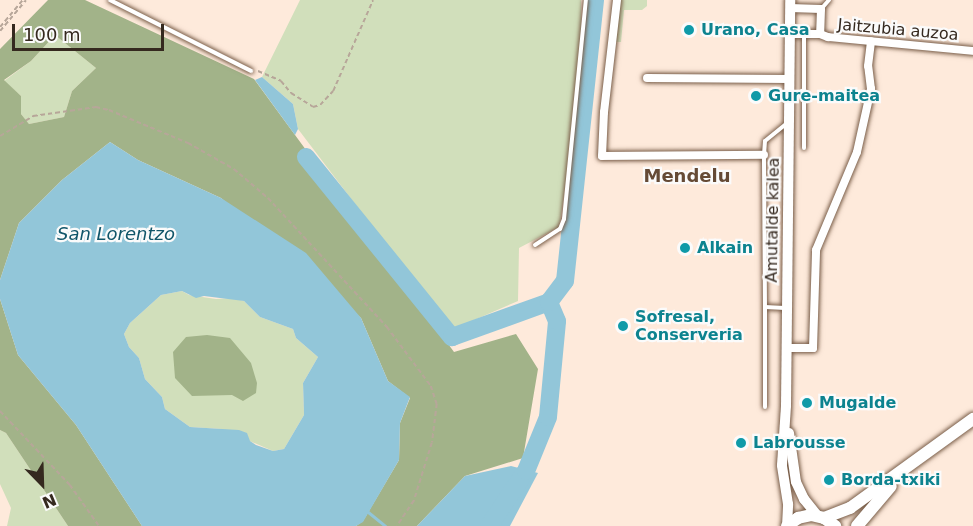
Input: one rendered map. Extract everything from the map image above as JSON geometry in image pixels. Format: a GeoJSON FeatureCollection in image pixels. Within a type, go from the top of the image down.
{"type":"FeatureCollection","features":[{"type":"Feature","properties":{"kind":"main road","name":"Amutalde kalea"},"geometry":{"type":"LineString","coordinates":[[787,526],[788,504],[782,465],[786,406],[790,4]]}},
{"type":"Feature","properties":{"kind":"main road","name":"Amutalde kalea"},"geometry":{"type":"LineString","coordinates":[[786,406],[796,482],[804,500],[821,517]]}},
{"type":"Feature","properties":{"kind":"main road"},"geometry":{"type":"LineString","coordinates":[[787,526],[798,518],[821,517],[850,508],[973,419]]}},
{"type":"Feature","properties":{"kind":"main road"},"geometry":{"type":"LineString","coordinates":[[857,526],[910,465]]}},
{"type":"Feature","properties":{"kind":"main road"},"geometry":{"type":"LineString","coordinates":[[821,517],[835,526]]}},
{"type":"Feature","properties":{"kind":"street"},"geometry":{"type":"LineString","coordinates":[[617,0],[604,112],[602,156],[764,155]]}},
{"type":"Feature","properties":{"kind":"street"},"geometry":{"type":"LineString","coordinates":[[790,4],[822,9],[820,34]]}},
{"type":"Feature","properties":{"kind":"street","name":"Jaitzubia auzoa"},"geometry":{"type":"LineString","coordinates":[[790,34],[820,34],[828,37],[973,51]]}},
{"type":"Feature","properties":{"kind":"street"},"geometry":{"type":"LineString","coordinates":[[786,348],[813,348],[816,250],[857,152],[871,89],[868,66],[871,41]]}},
{"type":"Feature","properties":{"kind":"street"},"geometry":{"type":"LineString","coordinates":[[647,78],[790,79]]}},
{"type":"Feature","properties":{"kind":"lane"},"geometry":{"type":"LineString","coordinates":[[110,0],[251,71]]}},
{"type":"Feature","properties":{"kind":"lane"},"geometry":{"type":"LineString","coordinates":[[535,245],[560,229],[564,219],[586,0]]}},
{"type":"Feature","properties":{"kind":"lane"},"geometry":{"type":"LineString","coordinates":[[822,9],[829,0]]}},
{"type":"Feature","properties":{"kind":"lane"},"geometry":{"type":"LineString","coordinates":[[804,34],[804,148]]}},
{"type":"Feature","properties":{"kind":"lane"},"geometry":{"type":"LineString","coordinates":[[765,407],[765,141],[778,128],[789,122]]}},
{"type":"Feature","properties":{"kind":"lane"},"geometry":{"type":"LineString","coordinates":[[765,308],[787,308]]}},
{"type":"Feature","properties":{"kind":"path"},"geometry":{"type":"LineString","coordinates":[[0,27],[25,0]]}},
{"type":"Feature","properties":{"kind":"path"},"geometry":{"type":"LineString","coordinates":[[0,31],[25,0]]}},
{"type":"Feature","properties":{"kind":"path"},"geometry":{"type":"LineString","coordinates":[[251,71],[269,75],[281,81],[313,107],[320,105],[333,91],[373,0]]}},
{"type":"Feature","properties":{"kind":"path"},"geometry":{"type":"LineString","coordinates":[[0,136],[33,116],[85,108],[109,110],[188,143],[234,169],[268,198],[310,247],[387,327],[431,386],[437,404],[432,443],[414,501],[397,526]]}},
{"type":"Feature","properties":{"kind":"path"},"geometry":{"type":"LineString","coordinates":[[0,411],[70,485],[99,526]]}},
{"type":"Feature","properties":{"kind":"path"},"geometry":{"type":"LineString","coordinates":[[902,487],[909,480]]}},
{"type":"Feature","properties":{"kind":"green space"},"geometry":{"type":"Polygon","coordinates":[[[48,0],[85,0],[254,79],[454,352],[516,334],[538,369],[523,458],[465,476],[417,526],[356,526],[363,521],[399,460],[400,423],[410,398],[388,381],[361,318],[221,198],[138,160],[110,142],[62,180],[19,223],[0,280],[0,49],[48,0]],[[55,35],[31,61],[4,80],[21,96],[21,114],[29,124],[64,117],[72,91],[96,68],[55,35]]]}},
{"type":"Feature","properties":{"kind":"green space"},"geometry":{"type":"Polygon","coordinates":[[[300,0],[581,0],[582,78],[559,227],[519,248],[518,301],[451,330],[298,129],[293,104],[262,77],[300,0]]]}},
{"type":"Feature","properties":{"kind":"green space"},"geometry":{"type":"Polygon","coordinates":[[[620,0],[647,0],[647,6],[642,10],[624,10],[621,42],[615,42],[620,0]]]}},
{"type":"Feature","properties":{"kind":"green space"},"geometry":{"type":"Polygon","coordinates":[[[55,35],[96,68],[72,91],[64,117],[29,124],[21,114],[21,96],[4,81],[31,61],[55,35]]]}},
{"type":"Feature","properties":{"kind":"green space"},"geometry":{"type":"Polygon","coordinates":[[[182,291],[189,295],[244,301],[260,317],[293,329],[296,338],[318,357],[303,383],[304,415],[284,449],[273,451],[222,429],[190,427],[165,409],[162,397],[145,379],[139,358],[129,347],[124,334],[130,323],[161,295],[182,291]]]}},
{"type":"Feature","properties":{"kind":"green space"},"geometry":{"type":"Polygon","coordinates":[[[0,299],[18,355],[76,425],[142,526],[68,526],[6,433],[0,430],[0,299]]]}},
{"type":"Feature","properties":{"kind":"green space"},"geometry":{"type":"Polygon","coordinates":[[[207,335],[230,338],[251,363],[257,383],[256,393],[243,401],[232,395],[192,396],[175,378],[173,352],[186,337],[207,335]]]}},
{"type":"Feature","properties":{"kind":"green space"},"geometry":{"type":"Polygon","coordinates":[[[0,430],[6,433],[68,526],[7,526],[11,508],[0,484],[0,430]]]}},
{"type":"Feature","properties":{"kind":"water"},"geometry":{"type":"Polygon","coordinates":[[[262,77],[293,104],[298,129],[295,135],[255,80],[262,77]]]}},
{"type":"Feature","properties":{"kind":"water","name":"San Lorentzo"},"geometry":{"type":"Polygon","coordinates":[[[110,142],[138,160],[221,198],[306,253],[361,318],[388,381],[410,397],[400,423],[399,460],[363,522],[356,526],[142,526],[76,425],[18,355],[0,299],[0,280],[19,223],[62,180],[110,142]],[[182,291],[161,295],[130,323],[124,334],[129,347],[139,358],[145,379],[162,397],[165,409],[190,427],[239,430],[247,433],[250,441],[256,445],[273,451],[284,449],[304,415],[303,383],[318,357],[296,338],[293,329],[260,317],[244,301],[204,296],[196,298],[182,291]]]}},
{"type":"Feature","properties":{"kind":"water"},"geometry":{"type":"Polygon","coordinates":[[[511,466],[538,473],[510,526],[417,526],[465,476],[511,466]]]}},
{"type":"Feature","properties":{"kind":"waterway"},"geometry":{"type":"LineString","coordinates":[[489,526],[526,471],[548,417],[557,321],[549,302],[565,281],[595,0]]}},
{"type":"Feature","properties":{"kind":"waterway"},"geometry":{"type":"LineString","coordinates":[[306,157],[452,337],[549,302]]}},
{"type":"Feature","properties":{"kind":"waterway"},"geometry":{"type":"LineString","coordinates":[[368,512],[385,526]]}},
{"type":"Feature","properties":{"kind":"place","name":"Urano, Casa"},"geometry":{"type":"Point","coordinates":[689,30]}},
{"type":"Feature","properties":{"kind":"place","name":"Gure-maitea"},"geometry":{"type":"Point","coordinates":[756,96]}},
{"type":"Feature","properties":{"kind":"place","name":"Alkain"},"geometry":{"type":"Point","coordinates":[685,248]}},
{"type":"Feature","properties":{"kind":"place","name":"Sofresal, Conserveria"},"geometry":{"type":"Point","coordinates":[623,326]}},
{"type":"Feature","properties":{"kind":"place","name":"Mugalde"},"geometry":{"type":"Point","coordinates":[807,403]}},
{"type":"Feature","properties":{"kind":"place","name":"Labrousse"},"geometry":{"type":"Point","coordinates":[741,443]}},
{"type":"Feature","properties":{"kind":"place","name":"Borda-txiki"},"geometry":{"type":"Point","coordinates":[829,480]}},
{"type":"Feature","properties":{"kind":"district","name":"Mendelu"},"geometry":{"type":"Point","coordinates":[687,176]}}]}
